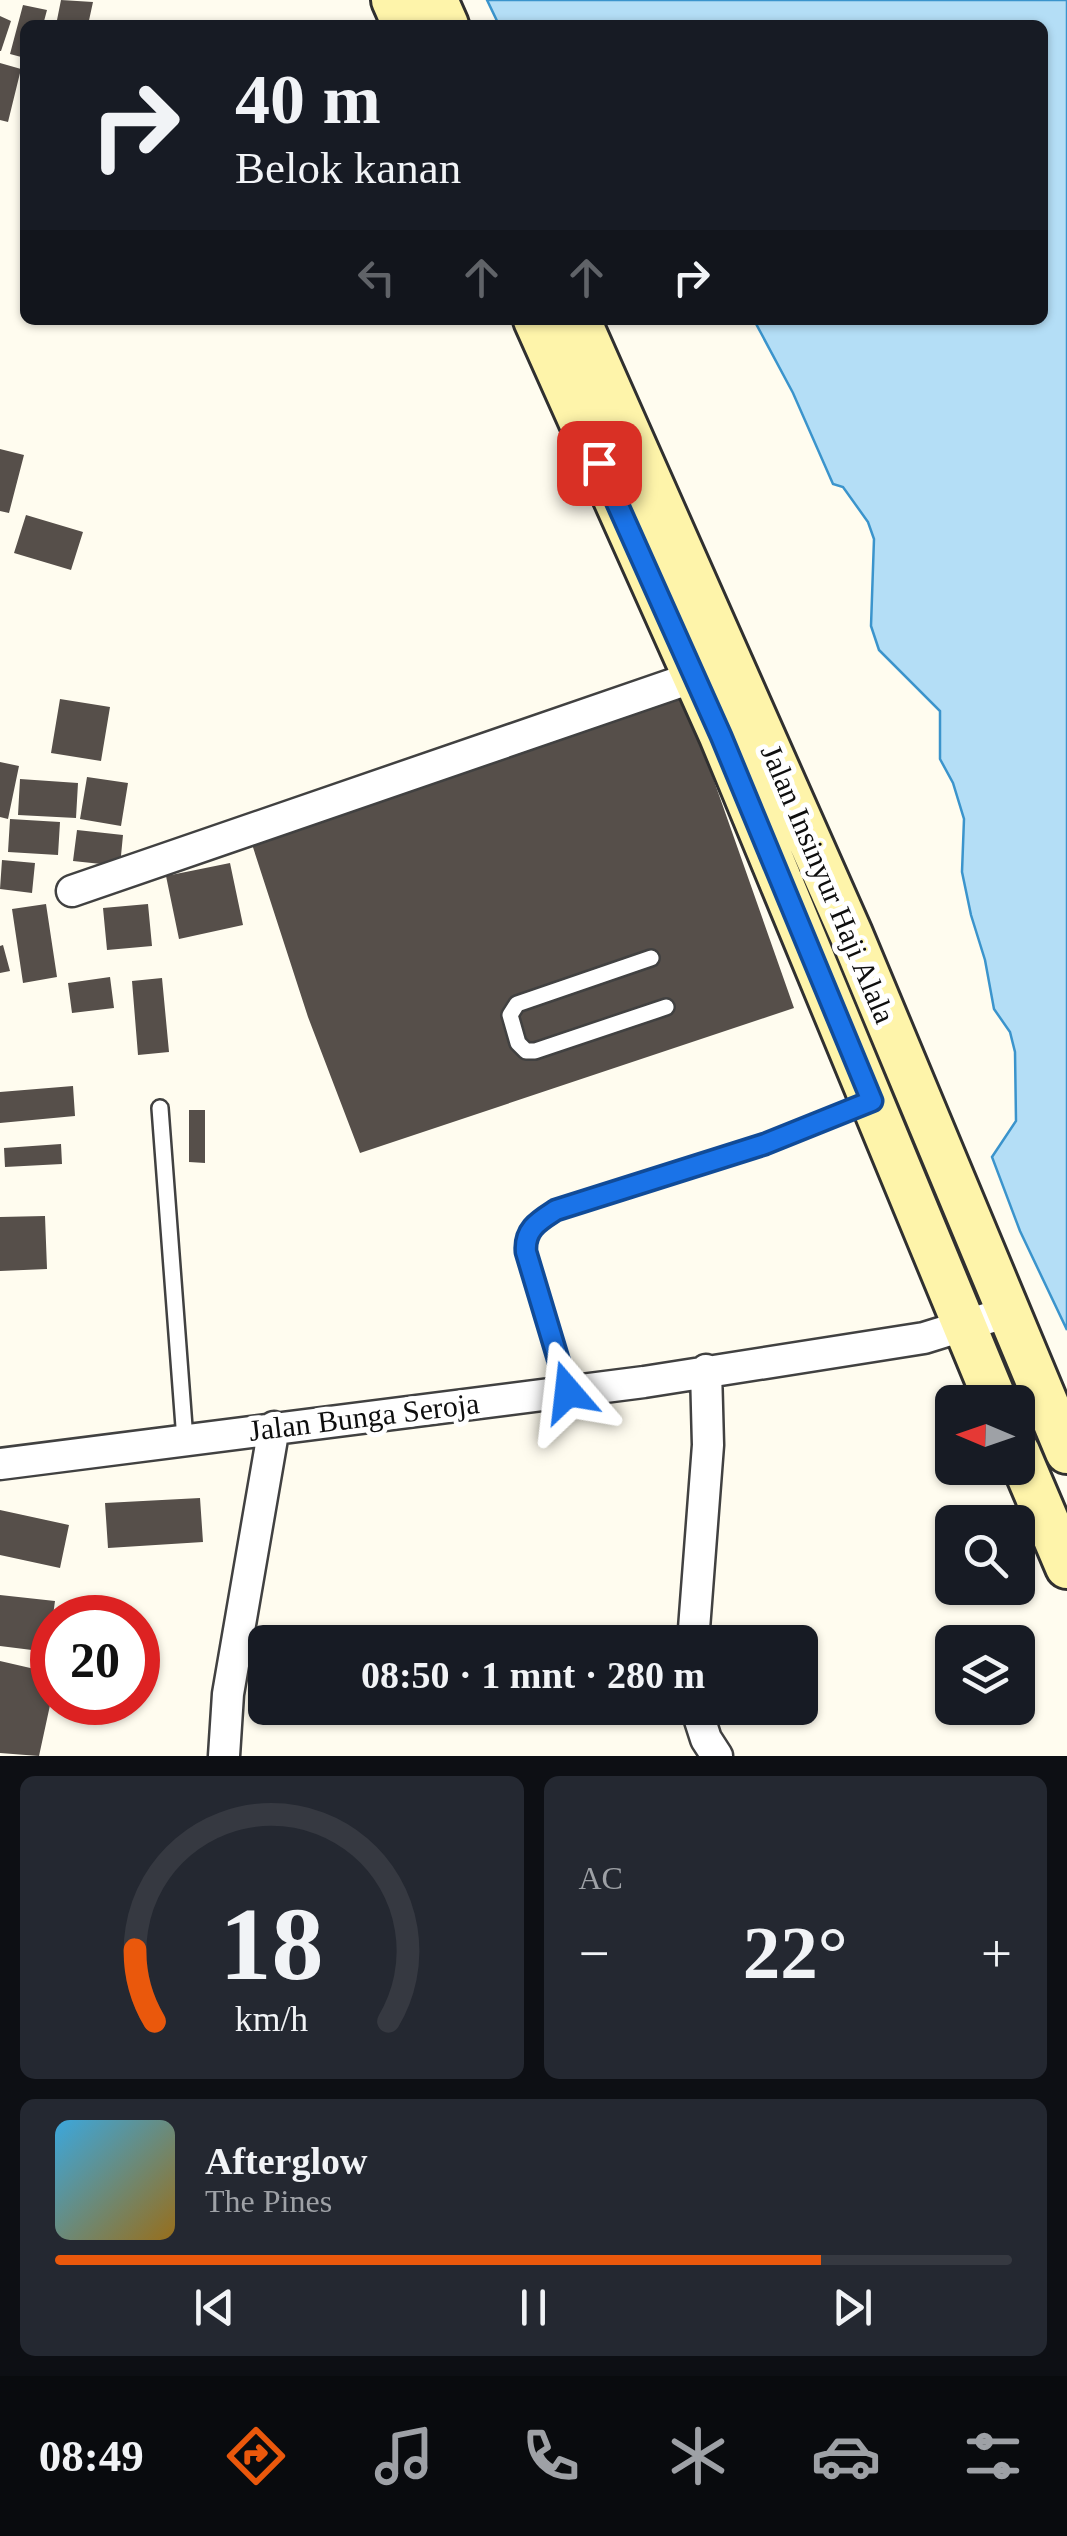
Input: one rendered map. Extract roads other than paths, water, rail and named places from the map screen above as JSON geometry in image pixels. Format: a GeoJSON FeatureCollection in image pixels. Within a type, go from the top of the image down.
{"type":"FeatureCollection","features":[{"type":"Feature","properties":{"kind":"main road","name":"Jalan Insinyur Haji Alala"},"geometry":{"type":"LineString","coordinates":[[538,325],[694,677],[989,1385]]}},
{"type":"Feature","properties":{"kind":"main road","name":"Jalan Insinyur Haji Alala"},"geometry":{"type":"LineString","coordinates":[[581,325],[851,934],[1067,1452]]}},
{"type":"Feature","properties":{"kind":"main road"},"geometry":{"type":"LineString","coordinates":[[1032,1485],[1067,1567]]}},
{"type":"Feature","properties":{"kind":"street"},"geometry":{"type":"LineString","coordinates":[[72,891],[694,677]]}},
{"type":"Feature","properties":{"kind":"street","name":"Jalan Bunga Seroja"},"geometry":{"type":"LineString","coordinates":[[0,1464],[568,1392],[856,1350],[924,1338],[1008,1312]]}},
{"type":"Feature","properties":{"kind":"street"},"geometry":{"type":"LineString","coordinates":[[695,1625],[708,1445],[706,1370]]}},
{"type":"Feature","properties":{"kind":"street"},"geometry":{"type":"LineString","coordinates":[[224,1756],[228,1694],[274,1427]]}},
{"type":"Feature","properties":{"kind":"street"},"geometry":{"type":"LineString","coordinates":[[701,1725],[717,1756]]}},
{"type":"Feature","properties":{"kind":"lane"},"geometry":{"type":"LineString","coordinates":[[651,958],[517,1004],[510,1015],[518,1043],[526,1051],[535,1052],[666,1006]]}},
{"type":"Feature","properties":{"kind":"lane"},"geometry":{"type":"LineString","coordinates":[[568,1392],[526,1252],[527,1236],[536,1224],[556,1210],[765,1144],[872,1101]]}},
{"type":"Feature","properties":{"kind":"lane"},"geometry":{"type":"LineString","coordinates":[[160,1108],[186,1440]]}},
{"type":"Feature","properties":{"kind":"water"},"geometry":{"type":"Polygon","coordinates":[[[487,0],[1067,0],[1067,1330],[1020,1231],[992,1157],[1016,1121],[1015,1052],[1010,1032],[994,1009],[971,915],[962,872],[964,819],[953,783],[940,759],[940,711],[879,650],[871,626],[874,539],[868,522],[843,487],[833,484],[793,393],[757,325],[1048,325],[1048,20],[497,20],[487,0]]]}}]}
